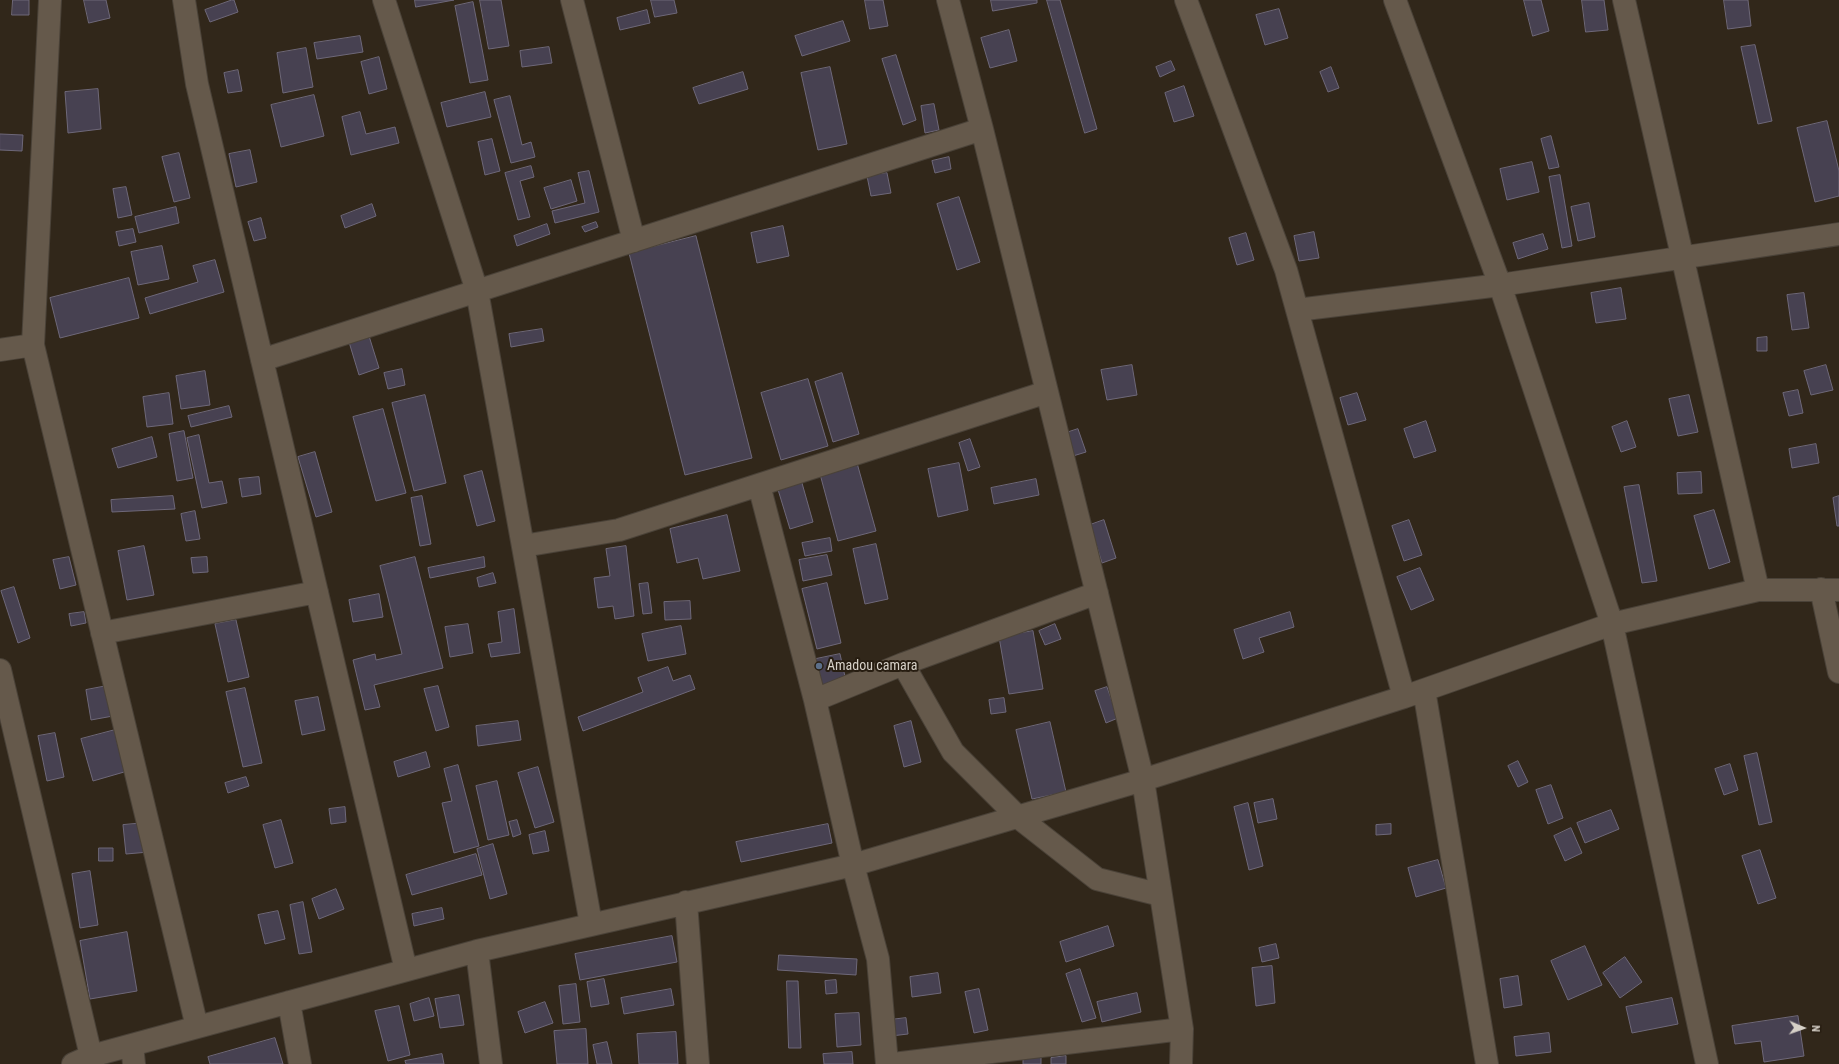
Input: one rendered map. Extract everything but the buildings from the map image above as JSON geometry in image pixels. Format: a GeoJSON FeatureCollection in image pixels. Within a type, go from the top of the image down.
{"type":"FeatureCollection","features":[{"type":"Feature","properties":{"kind":"street"},"geometry":{"type":"LineString","coordinates":[[50,0],[33,345],[197,1028]]}},
{"type":"Feature","properties":{"kind":"street"},"geometry":{"type":"LineString","coordinates":[[184,0],[197,84],[406,970]]}},
{"type":"Feature","properties":{"kind":"street"},"geometry":{"type":"LineString","coordinates":[[384,0],[477,292],[591,924]]}},
{"type":"Feature","properties":{"kind":"street"},"geometry":{"type":"LineString","coordinates":[[572,0],[634,241]]}},
{"type":"Feature","properties":{"kind":"street"},"geometry":{"type":"LineString","coordinates":[[948,0],[982,129],[1144,780],[1182,1028],[1181,1064]]}},
{"type":"Feature","properties":{"kind":"street"},"geometry":{"type":"LineString","coordinates":[[1186,0],[1286,270],[1404,697]]}},
{"type":"Feature","properties":{"kind":"street"},"geometry":{"type":"LineString","coordinates":[[1396,0],[1500,284],[1612,624],[1707,1064]]}},
{"type":"Feature","properties":{"kind":"street"},"geometry":{"type":"LineString","coordinates":[[1624,0],[1758,590]]}},
{"type":"Feature","properties":{"kind":"street"},"geometry":{"type":"LineString","coordinates":[[262,360],[982,129]]}},
{"type":"Feature","properties":{"kind":"street"},"geometry":{"type":"LineString","coordinates":[[1297,310],[1500,284],[1839,234]]}},
{"type":"Feature","properties":{"kind":"street"},"geometry":{"type":"LineString","coordinates":[[0,350],[33,345]]}},
{"type":"Feature","properties":{"kind":"street"},"geometry":{"type":"LineString","coordinates":[[523,546],[619,530],[1047,392]]}},
{"type":"Feature","properties":{"kind":"street"},"geometry":{"type":"LineString","coordinates":[[759,485],[815,700],[853,865],[878,959],[887,1064]]}},
{"type":"Feature","properties":{"kind":"street"},"geometry":{"type":"LineString","coordinates":[[0,670],[82,1060],[133,1055],[197,1028],[477,951],[853,865],[1144,780],[1404,697],[1612,624],[1758,590],[1830,590],[1839,672]]}},
{"type":"Feature","properties":{"kind":"street"},"geometry":{"type":"LineString","coordinates":[[102,633],[317,592]]}},
{"type":"Feature","properties":{"kind":"street"},"geometry":{"type":"LineString","coordinates":[[815,700],[903,664],[1097,593]]}},
{"type":"Feature","properties":{"kind":"street"},"geometry":{"type":"LineString","coordinates":[[903,664],[952,752],[1018,817],[1097,879],[1161,895]]}},
{"type":"Feature","properties":{"kind":"street"},"geometry":{"type":"LineString","coordinates":[[1424,690],[1487,1064]]}},
{"type":"Feature","properties":{"kind":"street"},"geometry":{"type":"LineString","coordinates":[[686,902],[698,1064]]}},
{"type":"Feature","properties":{"kind":"street"},"geometry":{"type":"LineString","coordinates":[[477,951],[491,1064]]}},
{"type":"Feature","properties":{"kind":"street"},"geometry":{"type":"LineString","coordinates":[[289,1002],[300,1064]]}},
{"type":"Feature","properties":{"kind":"street"},"geometry":{"type":"LineString","coordinates":[[893,1064],[1182,1028]]}},
{"type":"Feature","properties":{"kind":"place","name":"Amadou camara"},"geometry":{"type":"Point","coordinates":[819,666]}}]}
